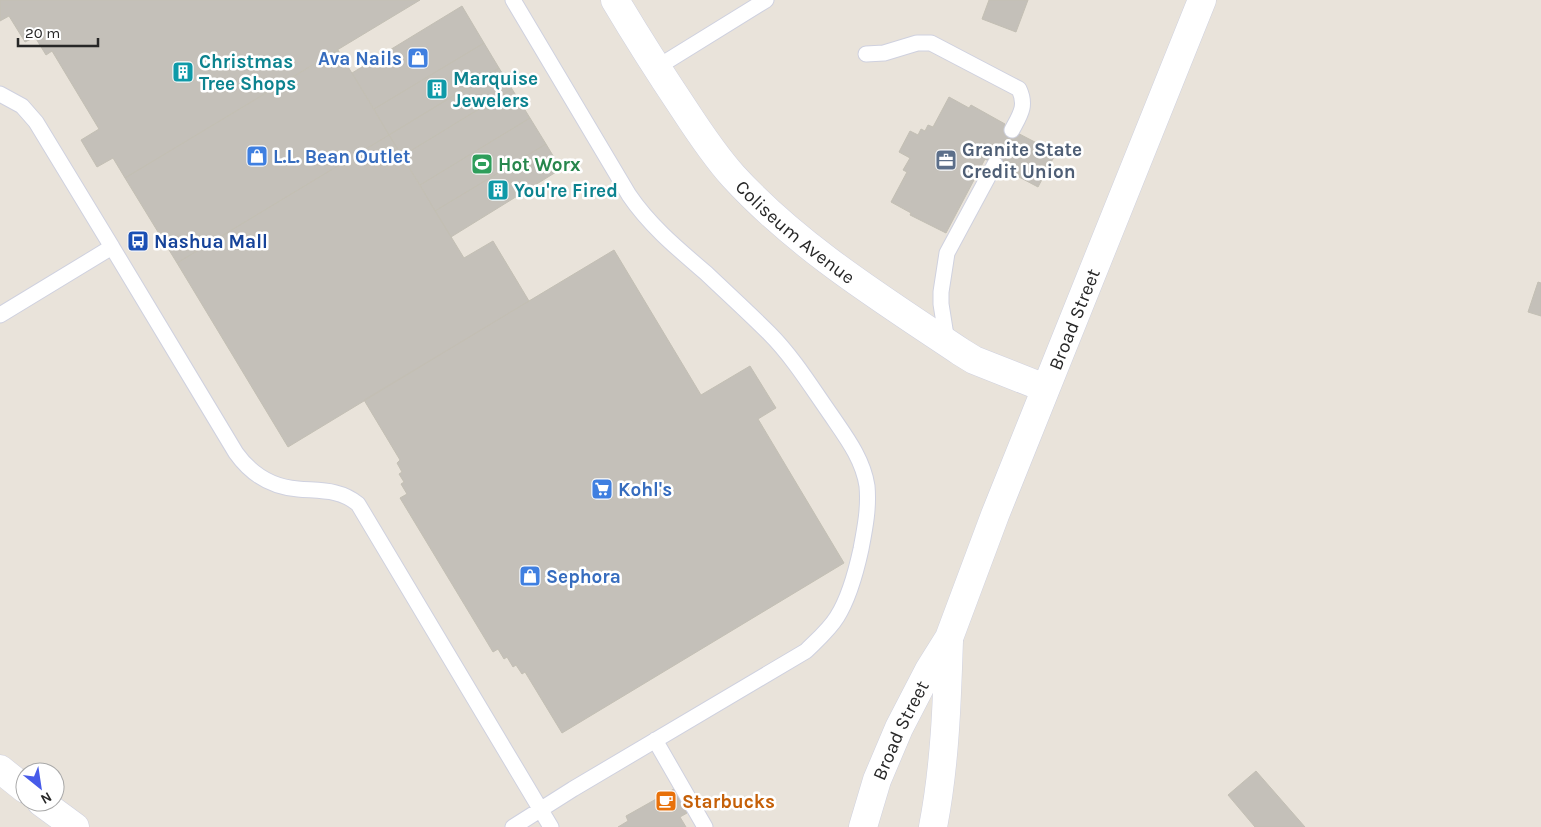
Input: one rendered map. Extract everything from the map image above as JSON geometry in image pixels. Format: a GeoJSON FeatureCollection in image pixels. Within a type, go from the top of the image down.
{"type":"FeatureCollection","features":[{"type":"Feature","properties":{"kind":"main road","name":"Coliseum Avenue"},"geometry":{"type":"LineString","coordinates":[[615,0],[656,68],[704,139],[732,175],[754,198],[834,265],[974,360],[1046,388]]}},
{"type":"Feature","properties":{"kind":"main road","name":"Broad Street"},"geometry":{"type":"LineString","coordinates":[[863,827],[877,780],[899,728],[929,670],[949,638],[1046,388],[1202,0]]}},
{"type":"Feature","properties":{"kind":"main road","name":"Broad Street"},"geometry":{"type":"LineString","coordinates":[[933,827],[944,756],[949,638]]}},
{"type":"Feature","properties":{"kind":"main road"},"geometry":{"type":"LineString","coordinates":[[0,769],[15,781]]}},
{"type":"Feature","properties":{"kind":"main road"},"geometry":{"type":"LineString","coordinates":[[55,812],[75,827]]}},
{"type":"Feature","properties":{"kind":"lane"},"geometry":{"type":"LineString","coordinates":[[513,0],[629,195],[642,213],[657,230],[719,285],[771,335],[806,380],[853,447],[862,466],[866,485],[868,516],[858,562],[848,594],[837,617],[826,632],[806,651],[513,827]]}},
{"type":"Feature","properties":{"kind":"lane"},"geometry":{"type":"LineString","coordinates":[[656,68],[766,0]]}},
{"type":"Feature","properties":{"kind":"lane"},"geometry":{"type":"LineString","coordinates":[[866,54],[884,54],[917,43],[932,43],[1020,89],[1024,100],[1021,113],[1012,130]]}},
{"type":"Feature","properties":{"kind":"lane"},"geometry":{"type":"LineString","coordinates":[[0,94],[22,106],[32,117],[231,446],[248,468],[262,479],[280,486],[333,491],[343,494],[358,504],[551,827]]}},
{"type":"Feature","properties":{"kind":"lane"},"geometry":{"type":"LineString","coordinates":[[947,342],[941,304],[947,253],[994,164]]}},
{"type":"Feature","properties":{"kind":"lane"},"geometry":{"type":"LineString","coordinates":[[0,315],[112,247]]}},
{"type":"Feature","properties":{"kind":"lane"},"geometry":{"type":"LineString","coordinates":[[655,740],[705,827]]}},
{"type":"Feature","properties":{"kind":"building","name":"Christmas Tree Shops"},"geometry":{"type":"Polygon","coordinates":[[[0,0],[420,0],[125,178],[113,158],[97,167],[81,140],[99,129],[52,51],[46,55],[35,37],[25,42],[9,16],[0,21],[0,0]]]}},
{"type":"Feature","properties":{"kind":"building"},"geometry":{"type":"Polygon","coordinates":[[[989,0],[1028,0],[1016,32],[982,19],[989,0]]]}},
{"type":"Feature","properties":{"kind":"building","name":"Ava Nails"},"geometry":{"type":"Polygon","coordinates":[[[462,6],[484,43],[374,109],[352,73],[462,6]]]}},
{"type":"Feature","properties":{"kind":"building","name":"Marquise Jewelers"},"geometry":{"type":"Polygon","coordinates":[[[484,43],[499,68],[389,135],[374,109],[484,43]]]}},
{"type":"Feature","properties":{"kind":"building","name":"L.L. Bean Outlet"},"geometry":{"type":"Polygon","coordinates":[[[338,50],[389,135],[177,263],[125,178],[338,50]]]}},
{"type":"Feature","properties":{"kind":"building"},"geometry":{"type":"Polygon","coordinates":[[[499,68],[512,89],[402,156],[389,135],[499,68]]]}},
{"type":"Feature","properties":{"kind":"building"},"geometry":{"type":"Polygon","coordinates":[[[512,89],[530,118],[420,185],[402,156],[512,89]]]}},
{"type":"Feature","properties":{"kind":"building"},"geometry":{"type":"Polygon","coordinates":[[[949,97],[969,108],[971,105],[1005,124],[1004,126],[1056,153],[1038,187],[985,159],[946,233],[910,215],[911,213],[891,202],[907,172],[903,170],[910,158],[899,152],[910,131],[918,135],[921,129],[925,131],[928,125],[933,127],[949,97]]]}},
{"type":"Feature","properties":{"kind":"building"},"geometry":{"type":"Polygon","coordinates":[[[530,118],[546,144],[435,211],[420,185],[530,118]]]}},
{"type":"Feature","properties":{"kind":"building"},"geometry":{"type":"Polygon","coordinates":[[[389,135],[464,258],[493,241],[529,301],[288,447],[177,263],[389,135]]]}},
{"type":"Feature","properties":{"kind":"building","name":"You're Fired"},"geometry":{"type":"Polygon","coordinates":[[[546,144],[561,169],[451,237],[435,211],[546,144]]]}},
{"type":"Feature","properties":{"kind":"building","name":"Kohl's"},"geometry":{"type":"Polygon","coordinates":[[[614,250],[701,395],[750,366],[776,408],[758,419],[844,563],[562,733],[525,672],[522,674],[516,665],[513,667],[507,657],[504,659],[498,649],[493,652],[400,498],[407,494],[401,484],[404,482],[399,474],[402,472],[397,463],[400,460],[364,400],[614,250]]]}},
{"type":"Feature","properties":{"kind":"building"},"geometry":{"type":"Polygon","coordinates":[[[1538,282],[1541,283],[1541,316],[1528,312],[1538,282]]]}},
{"type":"Feature","properties":{"kind":"building"},"geometry":{"type":"Polygon","coordinates":[[[1256,771],[1305,827],[1255,827],[1228,795],[1256,771]]]}},
{"type":"Feature","properties":{"kind":"building","name":"Starbucks"},"geometry":{"type":"Polygon","coordinates":[[[674,789],[687,813],[680,817],[686,827],[618,827],[628,821],[626,816],[674,789]]]}},
{"type":"Feature","properties":{"kind":"place","name":"Ava Nails"},"geometry":{"type":"Point","coordinates":[418,58]}},
{"type":"Feature","properties":{"kind":"place","name":"Christmas Tree Shops"},"geometry":{"type":"Point","coordinates":[183,72]}},
{"type":"Feature","properties":{"kind":"place","name":"Marquise Jewelers"},"geometry":{"type":"Point","coordinates":[437,89]}},
{"type":"Feature","properties":{"kind":"place","name":"L.L. Bean Outlet"},"geometry":{"type":"Point","coordinates":[257,156]}},
{"type":"Feature","properties":{"kind":"place","name":"Granite State Credit Union"},"geometry":{"type":"Point","coordinates":[946,160]}},
{"type":"Feature","properties":{"kind":"place","name":"Hot Worx"},"geometry":{"type":"Point","coordinates":[482,164]}},
{"type":"Feature","properties":{"kind":"place","name":"You're Fired"},"geometry":{"type":"Point","coordinates":[498,190]}},
{"type":"Feature","properties":{"kind":"place","name":"Nashua Mall"},"geometry":{"type":"Point","coordinates":[138,241]}},
{"type":"Feature","properties":{"kind":"place","name":"Kohl's"},"geometry":{"type":"Point","coordinates":[602,489]}},
{"type":"Feature","properties":{"kind":"place","name":"Sephora"},"geometry":{"type":"Point","coordinates":[530,576]}},
{"type":"Feature","properties":{"kind":"place","name":"Starbucks"},"geometry":{"type":"Point","coordinates":[666,801]}}]}
